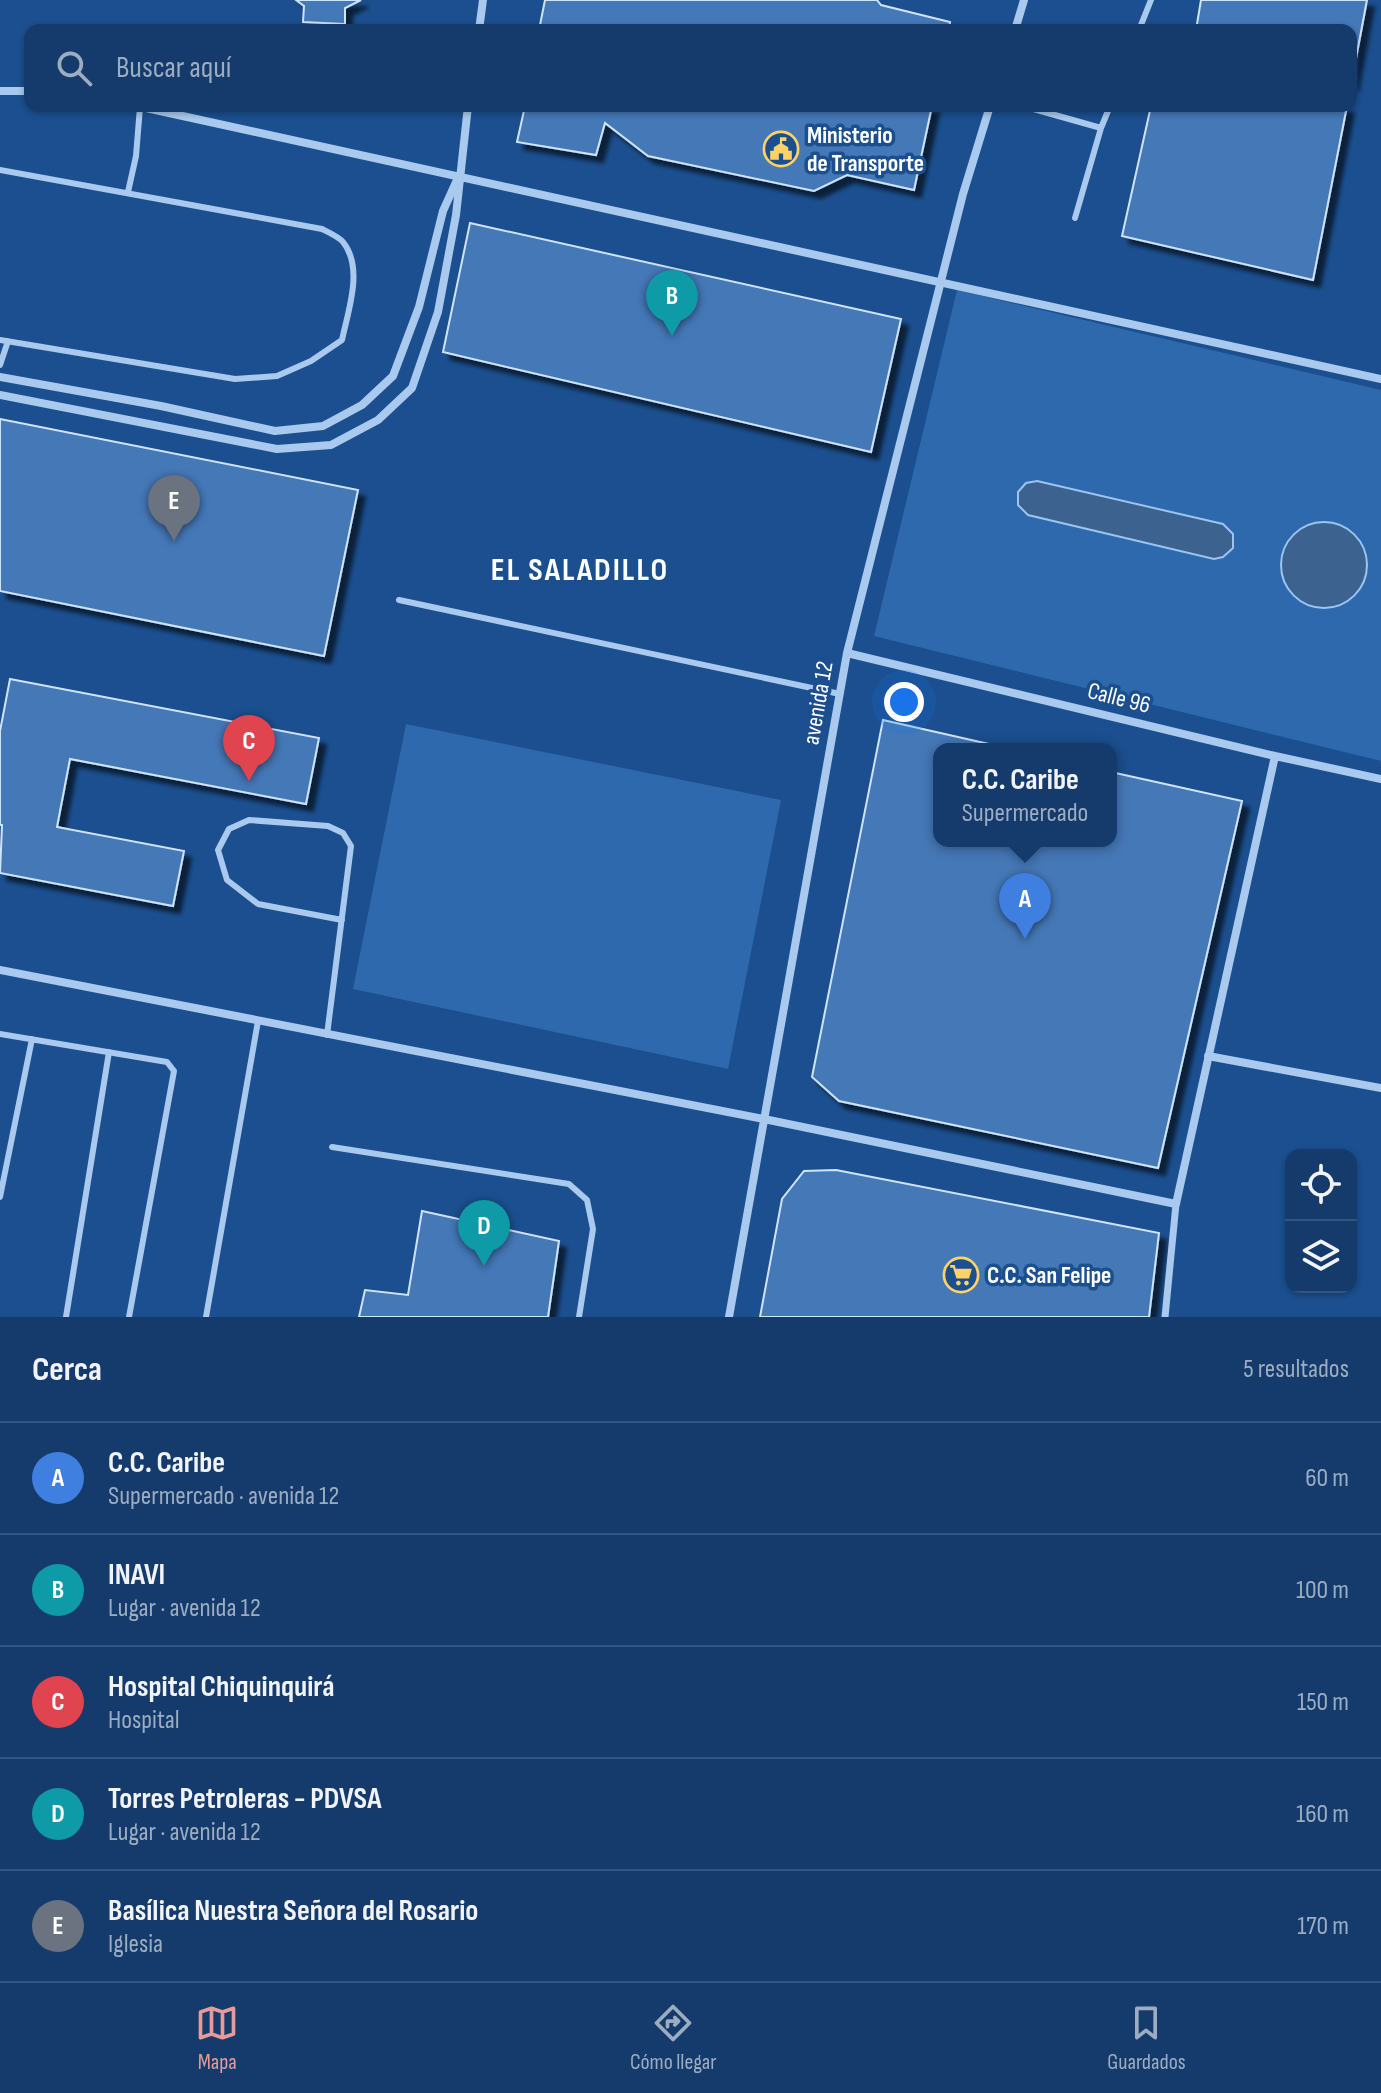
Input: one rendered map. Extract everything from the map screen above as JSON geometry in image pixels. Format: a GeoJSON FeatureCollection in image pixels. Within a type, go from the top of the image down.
{"type":"FeatureCollection","features":[{"type":"Feature","properties":{"kind":"street"},"geometry":{"type":"LineString","coordinates":[[480,24],[483,0]]}},
{"type":"Feature","properties":{"kind":"street"},"geometry":{"type":"LineString","coordinates":[[1017,24],[1024,0]]}},
{"type":"Feature","properties":{"kind":"street"},"geometry":{"type":"LineString","coordinates":[[0,91],[24,91]]}},
{"type":"Feature","properties":{"kind":"street"},"geometry":{"type":"LineString","coordinates":[[166,112],[1381,379]]}},
{"type":"Feature","properties":{"kind":"street"},"geometry":{"type":"LineString","coordinates":[[0,395],[277,449],[331,445],[378,420],[412,388],[438,312],[456,215],[467,112]]}},
{"type":"Feature","properties":{"kind":"street","name":"avenida 12"},"geometry":{"type":"LineString","coordinates":[[729,1317],[847,653],[943,283],[963,194],[988,112]]}},
{"type":"Feature","properties":{"kind":"street"},"geometry":{"type":"LineString","coordinates":[[0,377],[161,406],[275,431],[323,426],[362,405],[393,376],[419,307],[443,211],[459,176]]}},
{"type":"Feature","properties":{"kind":"street","name":"Calle 96"},"geometry":{"type":"LineString","coordinates":[[847,653],[1381,779]]}},
{"type":"Feature","properties":{"kind":"street"},"geometry":{"type":"LineString","coordinates":[[1165,1317],[1176,1204],[1275,756]]}},
{"type":"Feature","properties":{"kind":"street"},"geometry":{"type":"LineString","coordinates":[[0,970],[764,1119],[1176,1204]]}},
{"type":"Feature","properties":{"kind":"street"},"geometry":{"type":"LineString","coordinates":[[1208,1056],[1381,1088]]}},
{"type":"Feature","properties":{"kind":"lane"},"geometry":{"type":"LineString","coordinates":[[1141,24],[1151,0]]}},
{"type":"Feature","properties":{"kind":"lane"},"geometry":{"type":"LineString","coordinates":[[128,192],[136,156],[138,112]]}},
{"type":"Feature","properties":{"kind":"lane"},"geometry":{"type":"LineString","coordinates":[[1044,112],[1101,128]]}},
{"type":"Feature","properties":{"kind":"lane"},"geometry":{"type":"LineString","coordinates":[[1075,218],[1108,112]]}},
{"type":"Feature","properties":{"kind":"lane"},"geometry":{"type":"LineString","coordinates":[[0,170],[322,229],[343,241],[353,266],[342,340],[311,361],[277,376],[235,379],[4,341],[0,365]]}},
{"type":"Feature","properties":{"kind":"lane"},"geometry":{"type":"LineString","coordinates":[[399,600],[840,694]]}},
{"type":"Feature","properties":{"kind":"lane"},"geometry":{"type":"LineString","coordinates":[[327,1035],[342,920],[351,846],[343,833],[328,826],[249,820],[229,829],[218,850],[227,880],[258,904],[342,920]]}},
{"type":"Feature","properties":{"kind":"lane"},"geometry":{"type":"LineString","coordinates":[[206,1317],[258,1021]]}},
{"type":"Feature","properties":{"kind":"lane"},"geometry":{"type":"LineString","coordinates":[[0,1034],[167,1062],[174,1071],[129,1317]]}},
{"type":"Feature","properties":{"kind":"lane"},"geometry":{"type":"LineString","coordinates":[[0,1197],[32,1039]]}},
{"type":"Feature","properties":{"kind":"lane"},"geometry":{"type":"LineString","coordinates":[[66,1317],[109,1052]]}},
{"type":"Feature","properties":{"kind":"lane"},"geometry":{"type":"LineString","coordinates":[[332,1147],[569,1184],[587,1200],[593,1229],[579,1317]]}},
{"type":"Feature","properties":{"kind":"shaded area"},"geometry":{"type":"Polygon","coordinates":[[[957,290],[1381,390],[1381,761],[874,636],[957,290]]]}},
{"type":"Feature","properties":{"kind":"shaded area"},"geometry":{"type":"Polygon","coordinates":[[[1037,481],[1223,524],[1233,534],[1233,548],[1223,557],[1214,559],[1028,515],[1018,505],[1018,492],[1026,483],[1037,481]]]}},
{"type":"Feature","properties":{"kind":"shaded area"},"geometry":{"type":"Polygon","coordinates":[[[1316,522],[1332,522],[1355,534],[1364,548],[1367,565],[1364,582],[1355,596],[1332,608],[1316,608],[1300,601],[1288,589],[1281,573],[1281,557],[1288,541],[1300,529],[1316,522]]]}},
{"type":"Feature","properties":{"kind":"shaded area"},"geometry":{"type":"Polygon","coordinates":[[[406,724],[781,800],[728,1069],[353,989],[406,724]]]}},
{"type":"Feature","properties":{"kind":"building"},"geometry":{"type":"Polygon","coordinates":[[[296,0],[361,0],[345,8],[345,24],[303,22],[304,6],[296,0]]]}},
{"type":"Feature","properties":{"kind":"building"},"geometry":{"type":"Polygon","coordinates":[[[545,0],[877,0],[881,5],[950,22],[950,24],[540,24],[545,0]]]}},
{"type":"Feature","properties":{"kind":"building"},"geometry":{"type":"Polygon","coordinates":[[[1201,0],[1367,0],[1357,53],[1357,24],[1197,24],[1201,0]]]}},
{"type":"Feature","properties":{"kind":"building","name":"Ministerio de Transporte"},"geometry":{"type":"Polygon","coordinates":[[[524,112],[931,112],[914,190],[847,175],[814,191],[648,156],[605,123],[596,155],[517,142],[524,112]]]}},
{"type":"Feature","properties":{"kind":"building"},"geometry":{"type":"Polygon","coordinates":[[[1150,112],[1346,112],[1313,280],[1122,236],[1150,112]]]}},
{"type":"Feature","properties":{"kind":"building"},"geometry":{"type":"Polygon","coordinates":[[[470,223],[901,319],[871,452],[443,352],[470,223]]]}},
{"type":"Feature","properties":{"kind":"building"},"geometry":{"type":"Polygon","coordinates":[[[0,419],[358,490],[324,656],[0,591],[0,419]]]}},
{"type":"Feature","properties":{"kind":"building"},"geometry":{"type":"Polygon","coordinates":[[[10,679],[319,738],[306,804],[70,759],[57,827],[184,851],[173,906],[0,873],[0,731],[10,679]]]}},
{"type":"Feature","properties":{"kind":"building"},"geometry":{"type":"Polygon","coordinates":[[[883,720],[985,743],[933,743],[933,847],[1117,847],[1117,773],[1242,801],[1158,1168],[839,1101],[812,1077],[883,720]]]}},
{"type":"Feature","properties":{"kind":"building","name":"C.C. San Felipe"},"geometry":{"type":"Polygon","coordinates":[[[836,1170],[1159,1233],[1149,1317],[760,1317],[782,1199],[804,1171],[836,1170]]]}},
{"type":"Feature","properties":{"kind":"building"},"geometry":{"type":"Polygon","coordinates":[[[422,1211],[559,1241],[548,1317],[359,1317],[365,1290],[408,1295],[422,1211]]]}},
{"type":"Feature","properties":{"kind":"place","name":"Ministerio de Transporte"},"geometry":{"type":"Point","coordinates":[781,149]}},
{"type":"Feature","properties":{"kind":"place","name":"INAVI"},"geometry":{"type":"Point","coordinates":[672,336]}},
{"type":"Feature","properties":{"kind":"place","name":"Basílica Nuestra Señora del Rosario"},"geometry":{"type":"Point","coordinates":[174,541]}},
{"type":"Feature","properties":{"kind":"place","name":"Hospital Chiquinquirá"},"geometry":{"type":"Point","coordinates":[249,781]}},
{"type":"Feature","properties":{"kind":"place","name":"C.C. Caribe"},"geometry":{"type":"Point","coordinates":[1025,939]}},
{"type":"Feature","properties":{"kind":"place","name":"Torres Petroleras - PDVSA"},"geometry":{"type":"Point","coordinates":[484,1266]}},
{"type":"Feature","properties":{"kind":"place","name":"C.C. San Felipe"},"geometry":{"type":"Point","coordinates":[961,1275]}},
{"type":"Feature","properties":{"kind":"district","name":"EL SALADILLO"},"geometry":{"type":"Point","coordinates":[580,570]}}]}
